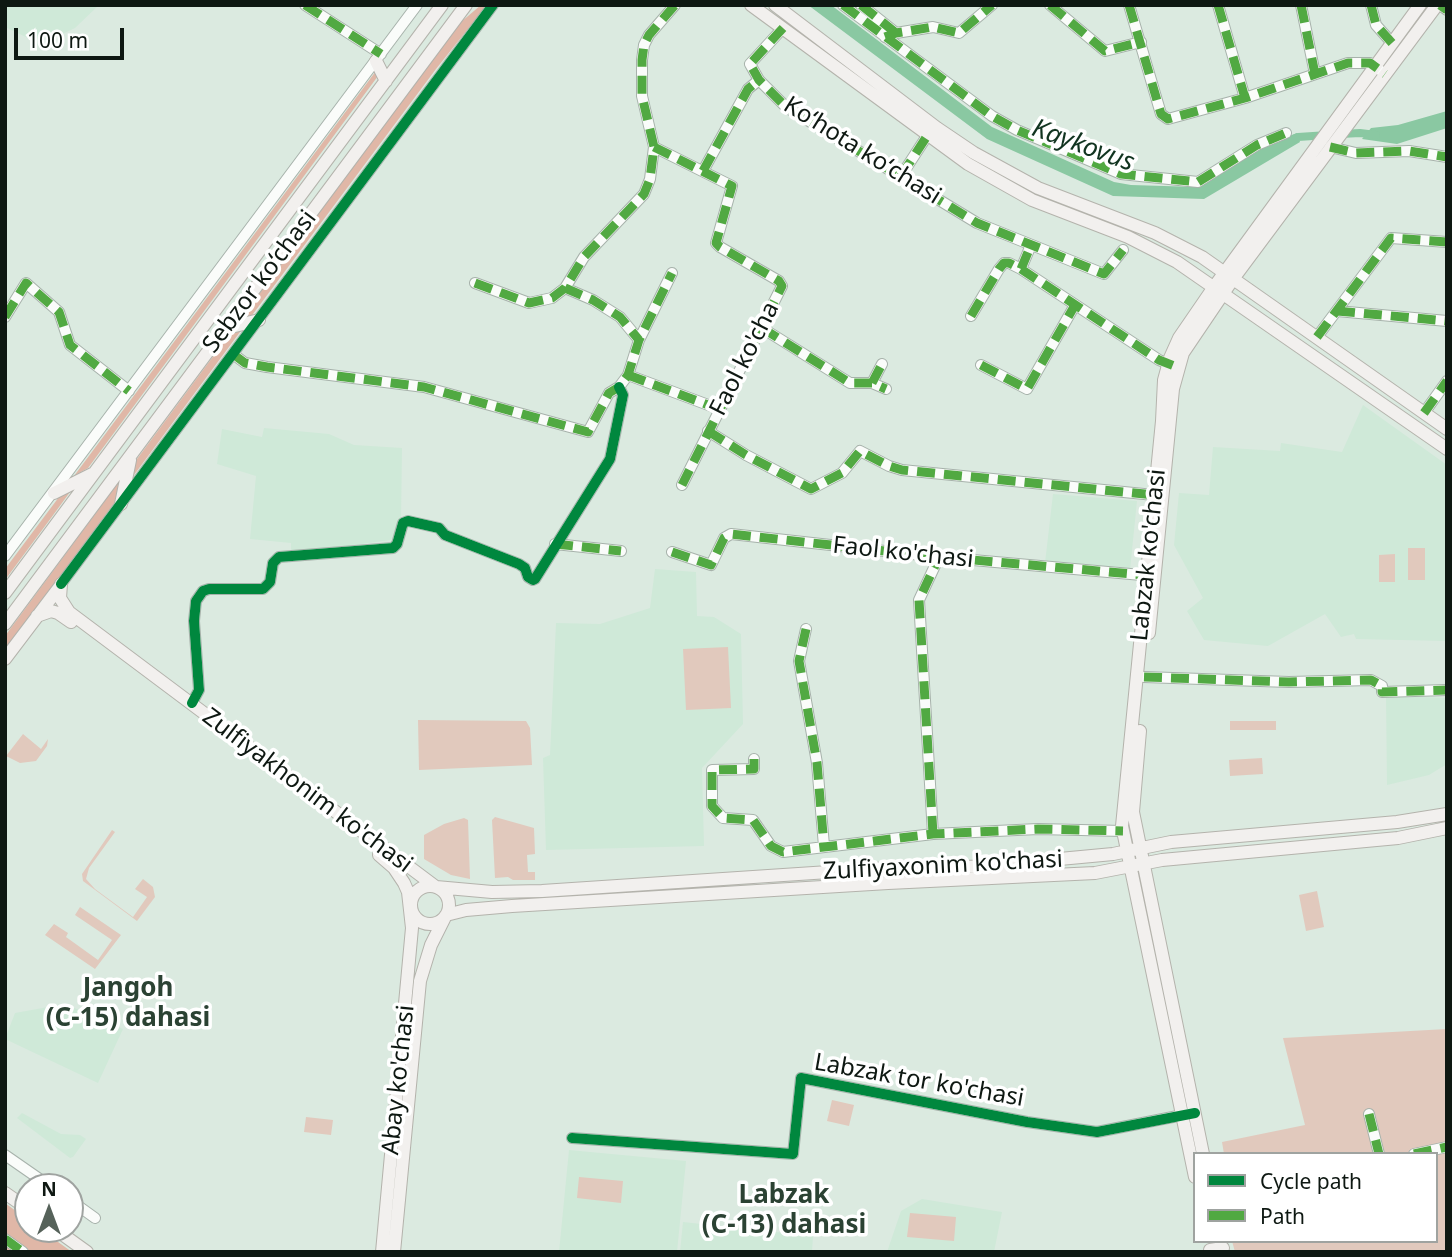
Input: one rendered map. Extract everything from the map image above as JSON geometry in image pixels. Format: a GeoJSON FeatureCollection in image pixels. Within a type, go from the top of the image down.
{"type":"FeatureCollection","features":[{"type":"Feature","properties":{"kind":"main road"},"geometry":{"type":"LineString","coordinates":[[425,29],[427,5]]}},
{"type":"Feature","properties":{"kind":"main road","name":"Sebzor ko‘chasi"},"geometry":{"type":"LineString","coordinates":[[5,593],[442,5]]}},
{"type":"Feature","properties":{"kind":"main road"},"geometry":{"type":"LineString","coordinates":[[751,5],[968,164],[1016,192],[1058,212],[1105,221],[1179,244],[1229,275],[1447,429]]}},
{"type":"Feature","properties":{"kind":"main road"},"geometry":{"type":"LineString","coordinates":[[775,5],[965,147],[1038,188],[1105,221],[1218,290],[1447,449]]}},
{"type":"Feature","properties":{"kind":"main road","name":"Labzak ko'chasi"},"geometry":{"type":"LineString","coordinates":[[1328,140],[1344,129],[1380,70],[1392,43],[1420,5]]}},
{"type":"Feature","properties":{"kind":"main road","name":"Labzak ko'chasi"},"geometry":{"type":"LineString","coordinates":[[1193,1159],[1188,1114],[1133,849],[1133,807],[1163,385],[1172,366],[1179,338],[1218,290],[1380,70],[1438,5]]}},
{"type":"Feature","properties":{"kind":"main road","name":"Sebzor ko‘chasi"},"geometry":{"type":"LineString","coordinates":[[5,624],[466,6]]}},
{"type":"Feature","properties":{"kind":"main road"},"geometry":{"type":"LineString","coordinates":[[378,57],[388,78],[406,87]]}},
{"type":"Feature","properties":{"kind":"main road"},"geometry":{"type":"LineString","coordinates":[[227,328],[258,320]]}},
{"type":"Feature","properties":{"kind":"main road","name":"Labzak ko'chasi"},"geometry":{"type":"LineString","coordinates":[[1133,849],[1123,831],[1122,816],[1173,389],[1172,366]]}},
{"type":"Feature","properties":{"kind":"main road"},"geometry":{"type":"LineString","coordinates":[[155,390],[171,402]]}},
{"type":"Feature","properties":{"kind":"main road"},"geometry":{"type":"LineString","coordinates":[[1398,415],[1398,404],[1408,401]]}},
{"type":"Feature","properties":{"kind":"main road"},"geometry":{"type":"LineString","coordinates":[[121,504],[131,455]]}},
{"type":"Feature","properties":{"kind":"main road"},"geometry":{"type":"LineString","coordinates":[[54,493],[95,472]]}},
{"type":"Feature","properties":{"kind":"main road","name":"Sebzor ko‘chasi"},"geometry":{"type":"LineString","coordinates":[[5,659],[61,584]]}},
{"type":"Feature","properties":{"kind":"main road","name":"Zulfiyakhonim ko'chasi"},"geometry":{"type":"LineString","coordinates":[[61,584],[60,598],[69,612],[436,887]]}},
{"type":"Feature","properties":{"kind":"main road","name":"Zulfiyakhonim ko'chasi"},"geometry":{"type":"LineString","coordinates":[[37,616],[51,611],[65,617],[342,825],[394,868],[408,892],[411,908]]}},
{"type":"Feature","properties":{"kind":"main road"},"geometry":{"type":"LineString","coordinates":[[1444,814],[1446,829]]}},
{"type":"Feature","properties":{"kind":"main road","name":"Zulfiyaxonim ko'chasi"},"geometry":{"type":"LineString","coordinates":[[436,887],[492,892],[542,891],[889,868],[1020,866],[1203,839],[1397,822],[1444,814]]}},
{"type":"Feature","properties":{"kind":"main road"},"geometry":{"type":"LineString","coordinates":[[1397,822],[1398,838]]}},
{"type":"Feature","properties":{"kind":"main road","name":"Zulfiyaxonim ko'chasi"},"geometry":{"type":"LineString","coordinates":[[446,915],[466,910],[512,906],[860,884],[1095,873],[1162,860],[1398,838],[1446,829]]}},
{"type":"Feature","properties":{"kind":"main road","name":"Labzak ko'chasi"},"geometry":{"type":"LineString","coordinates":[[1136,866],[1135,890],[1188,1114],[1202,1152]]}},
{"type":"Feature","properties":{"kind":"main road"},"geometry":{"type":"LineString","coordinates":[[1095,873],[1116,874],[1135,890]]}},
{"type":"Feature","properties":{"kind":"main road"},"geometry":{"type":"LineString","coordinates":[[423,887],[436,887],[448,898],[446,915],[436,923],[423,923],[417,920],[411,902],[417,891],[423,887]]}},
{"type":"Feature","properties":{"kind":"main road","name":"Abay ko'chasi"},"geometry":{"type":"LineString","coordinates":[[394,1252],[411,908]]}},
{"type":"Feature","properties":{"kind":"main road","name":"Abay ko'chasi"},"geometry":{"type":"LineString","coordinates":[[382,1252],[421,981],[431,945],[446,915]]}},
{"type":"Feature","properties":{"kind":"street"},"geometry":{"type":"LineString","coordinates":[[305,5],[378,57]]}},
{"type":"Feature","properties":{"kind":"street","name":"Sebzor ko‘chasi"},"geometry":{"type":"LineString","coordinates":[[5,556],[417,5]]}},
{"type":"Feature","properties":{"kind":"street","name":"Sebzor ko‘chasi"},"geometry":{"type":"LineString","coordinates":[[61,584],[493,5]]}},
{"type":"Feature","properties":{"kind":"street"},"geometry":{"type":"LineString","coordinates":[[475,283],[534,303],[552,298],[565,288],[584,257],[644,194],[650,179],[654,147],[642,96],[642,60],[649,34],[675,5]]}},
{"type":"Feature","properties":{"kind":"street"},"geometry":{"type":"LineString","coordinates":[[843,5],[891,35],[992,116],[1017,130],[1126,175],[1198,182],[1257,145],[1286,133]]}},
{"type":"Feature","properties":{"kind":"street"},"geometry":{"type":"LineString","coordinates":[[862,5],[891,35]]}},
{"type":"Feature","properties":{"kind":"street"},"geometry":{"type":"LineString","coordinates":[[891,35],[933,27],[959,33],[992,5]]}},
{"type":"Feature","properties":{"kind":"street"},"geometry":{"type":"LineString","coordinates":[[1050,5],[1105,51],[1141,42]]}},
{"type":"Feature","properties":{"kind":"street"},"geometry":{"type":"LineString","coordinates":[[1129,5],[1161,114],[1168,119],[1245,98],[1358,61],[1370,63],[1380,70]]}},
{"type":"Feature","properties":{"kind":"street"},"geometry":{"type":"LineString","coordinates":[[1218,5],[1245,98]]}},
{"type":"Feature","properties":{"kind":"street"},"geometry":{"type":"LineString","coordinates":[[1301,5],[1315,74]]}},
{"type":"Feature","properties":{"kind":"street"},"geometry":{"type":"LineString","coordinates":[[1371,5],[1376,25],[1392,43]]}},
{"type":"Feature","properties":{"kind":"street"},"geometry":{"type":"LineString","coordinates":[[1438,5],[1447,10]]}},
{"type":"Feature","properties":{"kind":"street","name":"Koʻhota koʻchasi"},"geometry":{"type":"LineString","coordinates":[[783,28],[750,64],[760,80],[786,107],[977,223],[1104,274],[1123,250]]}},
{"type":"Feature","properties":{"kind":"street"},"geometry":{"type":"LineString","coordinates":[[703,172],[748,89],[760,80]]}},
{"type":"Feature","properties":{"kind":"street"},"geometry":{"type":"LineString","coordinates":[[901,176],[927,136]]}},
{"type":"Feature","properties":{"kind":"street"},"geometry":{"type":"LineString","coordinates":[[1328,140],[1356,153],[1419,152],[1447,157]]}},
{"type":"Feature","properties":{"kind":"street","name":"Faol ko'cha"},"geometry":{"type":"LineString","coordinates":[[654,147],[732,186],[716,237],[718,246],[782,284],[681,485]]}},
{"type":"Feature","properties":{"kind":"street"},"geometry":{"type":"LineString","coordinates":[[1317,337],[1391,238],[1447,242]]}},
{"type":"Feature","properties":{"kind":"street"},"geometry":{"type":"LineString","coordinates":[[1021,269],[1031,245]]}},
{"type":"Feature","properties":{"kind":"street"},"geometry":{"type":"LineString","coordinates":[[971,316],[1004,263],[1009,263],[1172,366]]}},
{"type":"Feature","properties":{"kind":"street"},"geometry":{"type":"LineString","coordinates":[[233,354],[245,363],[256,365],[424,387],[588,432],[609,393],[619,387],[628,375],[639,340],[672,273]]}},
{"type":"Feature","properties":{"kind":"street"},"geometry":{"type":"LineString","coordinates":[[5,317],[26,283],[60,312],[71,345],[129,391]]}},
{"type":"Feature","properties":{"kind":"street"},"geometry":{"type":"LineString","coordinates":[[565,288],[593,300],[620,317],[639,340]]}},
{"type":"Feature","properties":{"kind":"street"},"geometry":{"type":"LineString","coordinates":[[981,365],[1027,389],[1076,305]]}},
{"type":"Feature","properties":{"kind":"street"},"geometry":{"type":"LineString","coordinates":[[1337,311],[1447,321]]}},
{"type":"Feature","properties":{"kind":"street"},"geometry":{"type":"LineString","coordinates":[[762,328],[850,383],[872,383],[886,389]]}},
{"type":"Feature","properties":{"kind":"street"},"geometry":{"type":"LineString","coordinates":[[872,383],[883,364]]}},
{"type":"Feature","properties":{"kind":"street"},"geometry":{"type":"LineString","coordinates":[[628,375],[719,409]]}},
{"type":"Feature","properties":{"kind":"street"},"geometry":{"type":"LineString","coordinates":[[1424,413],[1447,381]]}},
{"type":"Feature","properties":{"kind":"street"},"geometry":{"type":"LineString","coordinates":[[192,703],[199,681],[195,601],[203,591],[209,589],[260,590],[266,587],[270,582],[273,563],[279,557],[393,548],[397,544],[403,523],[408,521],[439,528],[445,535],[519,564],[533,580],[538,577],[555,544],[610,459],[623,396],[619,387]]}},
{"type":"Feature","properties":{"kind":"street"},"geometry":{"type":"LineString","coordinates":[[708,431],[746,456],[811,489],[842,473],[860,451],[902,470],[1154,495]]}},
{"type":"Feature","properties":{"kind":"street","name":"Faol ko'chasi"},"geometry":{"type":"LineString","coordinates":[[672,552],[711,565],[724,538],[731,534],[939,557],[1150,576]]}},
{"type":"Feature","properties":{"kind":"street"},"geometry":{"type":"LineString","coordinates":[[555,544],[621,551]]}},
{"type":"Feature","properties":{"kind":"street"},"geometry":{"type":"LineString","coordinates":[[933,834],[919,600],[939,557]]}},
{"type":"Feature","properties":{"kind":"street"},"geometry":{"type":"LineString","coordinates":[[806,629],[799,661],[817,763],[824,846]]}},
{"type":"Feature","properties":{"kind":"street"},"geometry":{"type":"LineString","coordinates":[[1144,677],[1289,682],[1371,680],[1382,686],[1382,692],[1447,690]]}},
{"type":"Feature","properties":{"kind":"street"},"geometry":{"type":"LineString","coordinates":[[754,759],[754,769],[712,770],[712,806],[723,818],[753,820],[766,841],[778,850],[791,853],[824,846],[933,834],[1038,829],[1123,831]]}},
{"type":"Feature","properties":{"kind":"street","name":"Labzak tor ko'chasi"},"geometry":{"type":"LineString","coordinates":[[572,1138],[793,1154],[801,1078],[1027,1122],[1097,1132],[1188,1114]]}},
{"type":"Feature","properties":{"kind":"street"},"geometry":{"type":"LineString","coordinates":[[1369,1114],[1378,1152]]}},
{"type":"Feature","properties":{"kind":"street"},"geometry":{"type":"LineString","coordinates":[[1423,1152],[1447,1147]]}},
{"type":"Feature","properties":{"kind":"street"},"geometry":{"type":"LineString","coordinates":[[5,1155],[31,1173]]}},
{"type":"Feature","properties":{"kind":"street"},"geometry":{"type":"LineString","coordinates":[[84,1210],[95,1218]]}},
{"type":"Feature","properties":{"kind":"street"},"geometry":{"type":"LineString","coordinates":[[5,1238],[23,1252]]}},
{"type":"Feature","properties":{"kind":"shaded area"},"geometry":{"type":"Polygon","coordinates":[[[5,5],[98,6],[75,28],[52,39],[32,40],[5,27],[5,5]]]}},
{"type":"Feature","properties":{"kind":"shaded area"},"geometry":{"type":"Polygon","coordinates":[[[481,5],[487,5],[250,318],[239,321],[461,22],[481,5]]]}},
{"type":"Feature","properties":{"kind":"shaded area"},"geometry":{"type":"Polygon","coordinates":[[[808,5],[831,5],[992,127],[1114,182],[1197,187],[1264,146],[1297,133],[1300,142],[1204,199],[1113,196],[987,139],[808,5]]]}},
{"type":"Feature","properties":{"kind":"shaded area"},"geometry":{"type":"Polygon","coordinates":[[[376,71],[378,76],[88,468],[74,476],[376,71]]]}},
{"type":"Feature","properties":{"kind":"shaded area"},"geometry":{"type":"Polygon","coordinates":[[[1447,111],[1447,128],[1397,144],[1362,139],[1371,128],[1398,125],[1447,111]]]}},
{"type":"Feature","properties":{"kind":"shaded area"},"geometry":{"type":"Polygon","coordinates":[[[243,328],[134,475],[131,473],[137,459],[232,331],[243,328]]]}},
{"type":"Feature","properties":{"kind":"shaded area"},"geometry":{"type":"Polygon","coordinates":[[[1363,405],[1447,465],[1446,641],[1356,639],[1354,634],[1341,637],[1325,614],[1268,646],[1204,640],[1187,611],[1203,598],[1174,545],[1179,493],[1209,495],[1213,447],[1280,451],[1281,443],[1342,452],[1363,405]]]}},
{"type":"Feature","properties":{"kind":"shaded area"},"geometry":{"type":"Polygon","coordinates":[[[264,428],[329,434],[354,445],[402,448],[401,521],[396,539],[291,551],[291,543],[250,539],[256,476],[217,464],[222,429],[262,437],[264,428]]]}},
{"type":"Feature","properties":{"kind":"shaded area"},"geometry":{"type":"Polygon","coordinates":[[[121,479],[118,498],[5,651],[5,636],[121,479]]]}},
{"type":"Feature","properties":{"kind":"shaded area"},"geometry":{"type":"Polygon","coordinates":[[[70,492],[5,580],[5,569],[59,497],[70,492]]]}},
{"type":"Feature","properties":{"kind":"shaded area"},"geometry":{"type":"Polygon","coordinates":[[[1053,494],[1137,501],[1130,570],[1045,563],[1053,494]]]}},
{"type":"Feature","properties":{"kind":"shaded area"},"geometry":{"type":"Polygon","coordinates":[[[1408,548],[1425,548],[1425,580],[1408,580],[1408,548]]]}},
{"type":"Feature","properties":{"kind":"shaded area"},"geometry":{"type":"Polygon","coordinates":[[[1395,554],[1395,582],[1379,582],[1379,555],[1395,554]]]}},
{"type":"Feature","properties":{"kind":"shaded area"},"geometry":{"type":"Polygon","coordinates":[[[655,569],[696,572],[697,616],[714,617],[741,634],[743,724],[702,768],[704,846],[546,850],[543,758],[550,755],[556,623],[600,624],[650,608],[655,569]]]}},
{"type":"Feature","properties":{"kind":"shaded area"},"geometry":{"type":"Polygon","coordinates":[[[728,647],[731,708],[686,710],[683,649],[728,647]]]}},
{"type":"Feature","properties":{"kind":"shaded area"},"geometry":{"type":"Polygon","coordinates":[[[1386,696],[1447,698],[1447,764],[1429,775],[1387,785],[1386,696]]]}},
{"type":"Feature","properties":{"kind":"shaded area"},"geometry":{"type":"Polygon","coordinates":[[[418,720],[526,721],[530,728],[532,765],[419,770],[418,720]]]}},
{"type":"Feature","properties":{"kind":"shaded area"},"geometry":{"type":"Polygon","coordinates":[[[1230,721],[1276,721],[1276,730],[1230,730],[1230,721]]]}},
{"type":"Feature","properties":{"kind":"shaded area"},"geometry":{"type":"Polygon","coordinates":[[[23,734],[41,749],[48,739],[47,746],[36,761],[20,763],[6,756],[23,734]]]}},
{"type":"Feature","properties":{"kind":"shaded area"},"geometry":{"type":"Polygon","coordinates":[[[1262,758],[1263,774],[1230,776],[1229,760],[1262,758]]]}},
{"type":"Feature","properties":{"kind":"shaded area"},"geometry":{"type":"Polygon","coordinates":[[[495,817],[534,828],[535,854],[527,855],[528,872],[535,872],[535,880],[495,878],[492,820],[495,817]]]}},
{"type":"Feature","properties":{"kind":"shaded area"},"geometry":{"type":"Polygon","coordinates":[[[464,818],[468,820],[470,879],[451,875],[424,859],[424,835],[444,824],[464,818]]]}},
{"type":"Feature","properties":{"kind":"shaded area"},"geometry":{"type":"Polygon","coordinates":[[[112,830],[115,832],[89,868],[86,879],[95,889],[133,917],[147,897],[135,889],[143,879],[153,887],[155,897],[137,921],[83,881],[82,874],[112,830]]]}},
{"type":"Feature","properties":{"kind":"shaded area"},"geometry":{"type":"Polygon","coordinates":[[[1317,891],[1324,927],[1306,931],[1299,895],[1317,891]]]}},
{"type":"Feature","properties":{"kind":"shaded area"},"geometry":{"type":"Polygon","coordinates":[[[80,907],[121,935],[95,969],[45,935],[54,924],[68,933],[66,937],[98,960],[112,940],[75,915],[80,907]]]}},
{"type":"Feature","properties":{"kind":"shaded area"},"geometry":{"type":"Polygon","coordinates":[[[65,1004],[123,1029],[98,1083],[5,1039],[15,1013],[65,1004]]]}},
{"type":"Feature","properties":{"kind":"shaded area"},"geometry":{"type":"Polygon","coordinates":[[[1447,1029],[1447,1252],[1235,1252],[1233,1243],[1438,1243],[1438,1152],[1224,1152],[1222,1142],[1305,1125],[1283,1038],[1447,1029]]]}},
{"type":"Feature","properties":{"kind":"shaded area"},"geometry":{"type":"Polygon","coordinates":[[[832,1100],[854,1105],[849,1126],[827,1121],[832,1100]]]}},
{"type":"Feature","properties":{"kind":"shaded area"},"geometry":{"type":"Polygon","coordinates":[[[22,1113],[61,1134],[80,1135],[86,1139],[70,1158],[17,1118],[22,1113]]]}},
{"type":"Feature","properties":{"kind":"shaded area"},"geometry":{"type":"Polygon","coordinates":[[[306,1117],[333,1120],[331,1135],[304,1132],[306,1117]]]}},
{"type":"Feature","properties":{"kind":"shaded area"},"geometry":{"type":"Polygon","coordinates":[[[569,1150],[686,1161],[677,1252],[559,1252],[569,1150]]]}},
{"type":"Feature","properties":{"kind":"shaded area"},"geometry":{"type":"Polygon","coordinates":[[[579,1177],[623,1181],[621,1203],[577,1198],[579,1177]]]}},
{"type":"Feature","properties":{"kind":"shaded area"},"geometry":{"type":"Polygon","coordinates":[[[922,1199],[1002,1212],[994,1252],[887,1252],[901,1211],[922,1199]]]}},
{"type":"Feature","properties":{"kind":"shaded area"},"geometry":{"type":"Polygon","coordinates":[[[5,1203],[14,1210],[14,1243],[59,1243],[72,1252],[5,1252],[5,1203]]]}},
{"type":"Feature","properties":{"kind":"shaded area"},"geometry":{"type":"Polygon","coordinates":[[[910,1213],[956,1217],[954,1241],[907,1237],[910,1213]]]}},
{"type":"Feature","properties":{"kind":"shaded area"},"geometry":{"type":"Polygon","coordinates":[[[683,1222],[813,1236],[812,1252],[680,1252],[683,1222]]]}},
{"type":"Feature","properties":{"kind":"waterway","name":"Kaykovus"},"geometry":{"type":"LineString","coordinates":[[1341,134],[1376,135]]}},
{"type":"Feature","properties":{"kind":"waterway","name":"Kaykovus"},"geometry":{"type":"LineString","coordinates":[[1289,141],[1298,137],[1328,135]]}},
{"type":"Feature","properties":{"kind":"marked path"},"geometry":{"type":"LineString","coordinates":[[305,5],[381,54]]}},
{"type":"Feature","properties":{"kind":"marked path"},"geometry":{"type":"LineString","coordinates":[[475,283],[529,303],[552,298],[565,288],[584,257],[644,194],[650,179],[654,147],[642,96],[644,45],[649,35],[675,5]]}},
{"type":"Feature","properties":{"kind":"marked path"},"geometry":{"type":"LineString","coordinates":[[843,5],[992,116],[1017,130],[1121,174],[1198,182],[1257,145],[1286,133]]}},
{"type":"Feature","properties":{"kind":"marked path"},"geometry":{"type":"LineString","coordinates":[[861,5],[896,33]]}},
{"type":"Feature","properties":{"kind":"marked path"},"geometry":{"type":"LineString","coordinates":[[885,37],[933,27],[959,33],[992,5]]}},
{"type":"Feature","properties":{"kind":"marked path"},"geometry":{"type":"LineString","coordinates":[[1050,5],[1105,51],[1141,42]]}},
{"type":"Feature","properties":{"kind":"marked path"},"geometry":{"type":"LineString","coordinates":[[1129,5],[1161,114],[1168,119],[1245,98],[1348,63],[1370,63],[1385,74]]}},
{"type":"Feature","properties":{"kind":"marked path"},"geometry":{"type":"LineString","coordinates":[[1218,5],[1245,98]]}},
{"type":"Feature","properties":{"kind":"marked path"},"geometry":{"type":"LineString","coordinates":[[1301,5],[1315,74]]}},
{"type":"Feature","properties":{"kind":"marked path"},"geometry":{"type":"LineString","coordinates":[[1371,5],[1376,25],[1392,43]]}},
{"type":"Feature","properties":{"kind":"marked path"},"geometry":{"type":"LineString","coordinates":[[1440,5],[1447,10]]}},
{"type":"Feature","properties":{"kind":"marked path"},"geometry":{"type":"LineString","coordinates":[[783,28],[750,64],[759,80],[786,107],[977,223],[1104,274],[1123,250]]}},
{"type":"Feature","properties":{"kind":"marked path"},"geometry":{"type":"LineString","coordinates":[[703,171],[748,89],[759,80]]}},
{"type":"Feature","properties":{"kind":"marked path"},"geometry":{"type":"LineString","coordinates":[[901,176],[927,136]]}},
{"type":"Feature","properties":{"kind":"marked path"},"geometry":{"type":"LineString","coordinates":[[654,147],[732,186],[716,243],[779,281],[782,286],[682,485]]}},
{"type":"Feature","properties":{"kind":"marked path"},"geometry":{"type":"LineString","coordinates":[[1330,147],[1356,153],[1409,151],[1447,157]]}},
{"type":"Feature","properties":{"kind":"marked path"},"geometry":{"type":"LineString","coordinates":[[1317,337],[1391,238],[1447,242]]}},
{"type":"Feature","properties":{"kind":"marked path"},"geometry":{"type":"LineString","coordinates":[[971,316],[1004,263],[1021,269],[1031,245]]}},
{"type":"Feature","properties":{"kind":"marked path"},"geometry":{"type":"LineString","coordinates":[[1021,269],[1159,360],[1177,367]]}},
{"type":"Feature","properties":{"kind":"marked path"},"geometry":{"type":"LineString","coordinates":[[233,354],[245,363],[267,367],[424,387],[588,432],[609,393],[619,387],[628,375],[639,340],[672,273]]}},
{"type":"Feature","properties":{"kind":"marked path"},"geometry":{"type":"LineString","coordinates":[[5,317],[26,283],[59,312],[70,345],[129,391]]}},
{"type":"Feature","properties":{"kind":"marked path"},"geometry":{"type":"LineString","coordinates":[[565,288],[593,300],[620,317],[639,340]]}},
{"type":"Feature","properties":{"kind":"marked path"},"geometry":{"type":"LineString","coordinates":[[981,365],[1027,389],[1075,305]]}},
{"type":"Feature","properties":{"kind":"marked path"},"geometry":{"type":"LineString","coordinates":[[1337,311],[1447,321]]}},
{"type":"Feature","properties":{"kind":"marked path"},"geometry":{"type":"LineString","coordinates":[[762,328],[850,383],[872,383],[886,389]]}},
{"type":"Feature","properties":{"kind":"marked path"},"geometry":{"type":"LineString","coordinates":[[872,383],[882,364]]}},
{"type":"Feature","properties":{"kind":"marked path"},"geometry":{"type":"LineString","coordinates":[[628,375],[719,409]]}},
{"type":"Feature","properties":{"kind":"marked path"},"geometry":{"type":"LineString","coordinates":[[1424,413],[1447,381]]}},
{"type":"Feature","properties":{"kind":"marked path"},"geometry":{"type":"LineString","coordinates":[[708,431],[746,455],[811,489],[842,473],[860,451],[902,470],[1154,495]]}},
{"type":"Feature","properties":{"kind":"marked path"},"geometry":{"type":"LineString","coordinates":[[672,552],[711,565],[724,538],[731,534],[939,557],[1155,576]]}},
{"type":"Feature","properties":{"kind":"marked path"},"geometry":{"type":"LineString","coordinates":[[555,544],[621,551]]}},
{"type":"Feature","properties":{"kind":"marked path"},"geometry":{"type":"LineString","coordinates":[[933,834],[919,600],[939,557]]}},
{"type":"Feature","properties":{"kind":"marked path"},"geometry":{"type":"LineString","coordinates":[[806,629],[799,661],[817,763],[824,846]]}},
{"type":"Feature","properties":{"kind":"marked path"},"geometry":{"type":"LineString","coordinates":[[1144,677],[1289,682],[1371,680],[1382,686],[1382,692],[1447,690]]}},
{"type":"Feature","properties":{"kind":"marked path"},"geometry":{"type":"LineString","coordinates":[[754,759],[754,769],[712,770],[712,806],[723,818],[753,820],[771,846],[783,852],[933,834],[1038,829],[1123,831]]}},
{"type":"Feature","properties":{"kind":"marked path"},"geometry":{"type":"LineString","coordinates":[[1369,1114],[1378,1152]]}},
{"type":"Feature","properties":{"kind":"marked path"},"geometry":{"type":"LineString","coordinates":[[1423,1152],[1447,1147]]}},
{"type":"Feature","properties":{"kind":"marked path"},"geometry":{"type":"LineString","coordinates":[[5,1239],[23,1252]]}},
{"type":"Feature","properties":{"kind":"cycle path"},"geometry":{"type":"LineString","coordinates":[[61,584],[493,5]]}},
{"type":"Feature","properties":{"kind":"cycle path"},"geometry":{"type":"LineString","coordinates":[[192,703],[199,690],[194,621],[196,601],[203,591],[209,589],[263,589],[270,582],[273,563],[279,557],[393,548],[397,544],[403,523],[408,521],[439,528],[445,535],[519,564],[525,568],[528,577],[535,579],[610,459],[623,395],[619,387]]}},
{"type":"Feature","properties":{"kind":"cycle path"},"geometry":{"type":"LineString","coordinates":[[572,1138],[793,1154],[801,1078],[1027,1122],[1097,1132],[1195,1113]]}},
{"type":"Feature","properties":{"kind":"district","name":"Jangoh (C-15) dahasi"},"geometry":{"type":"Point","coordinates":[128,1004]}},
{"type":"Feature","properties":{"kind":"district","name":"Labzak (C-13) dahasi"},"geometry":{"type":"Point","coordinates":[784,1211]}}]}
